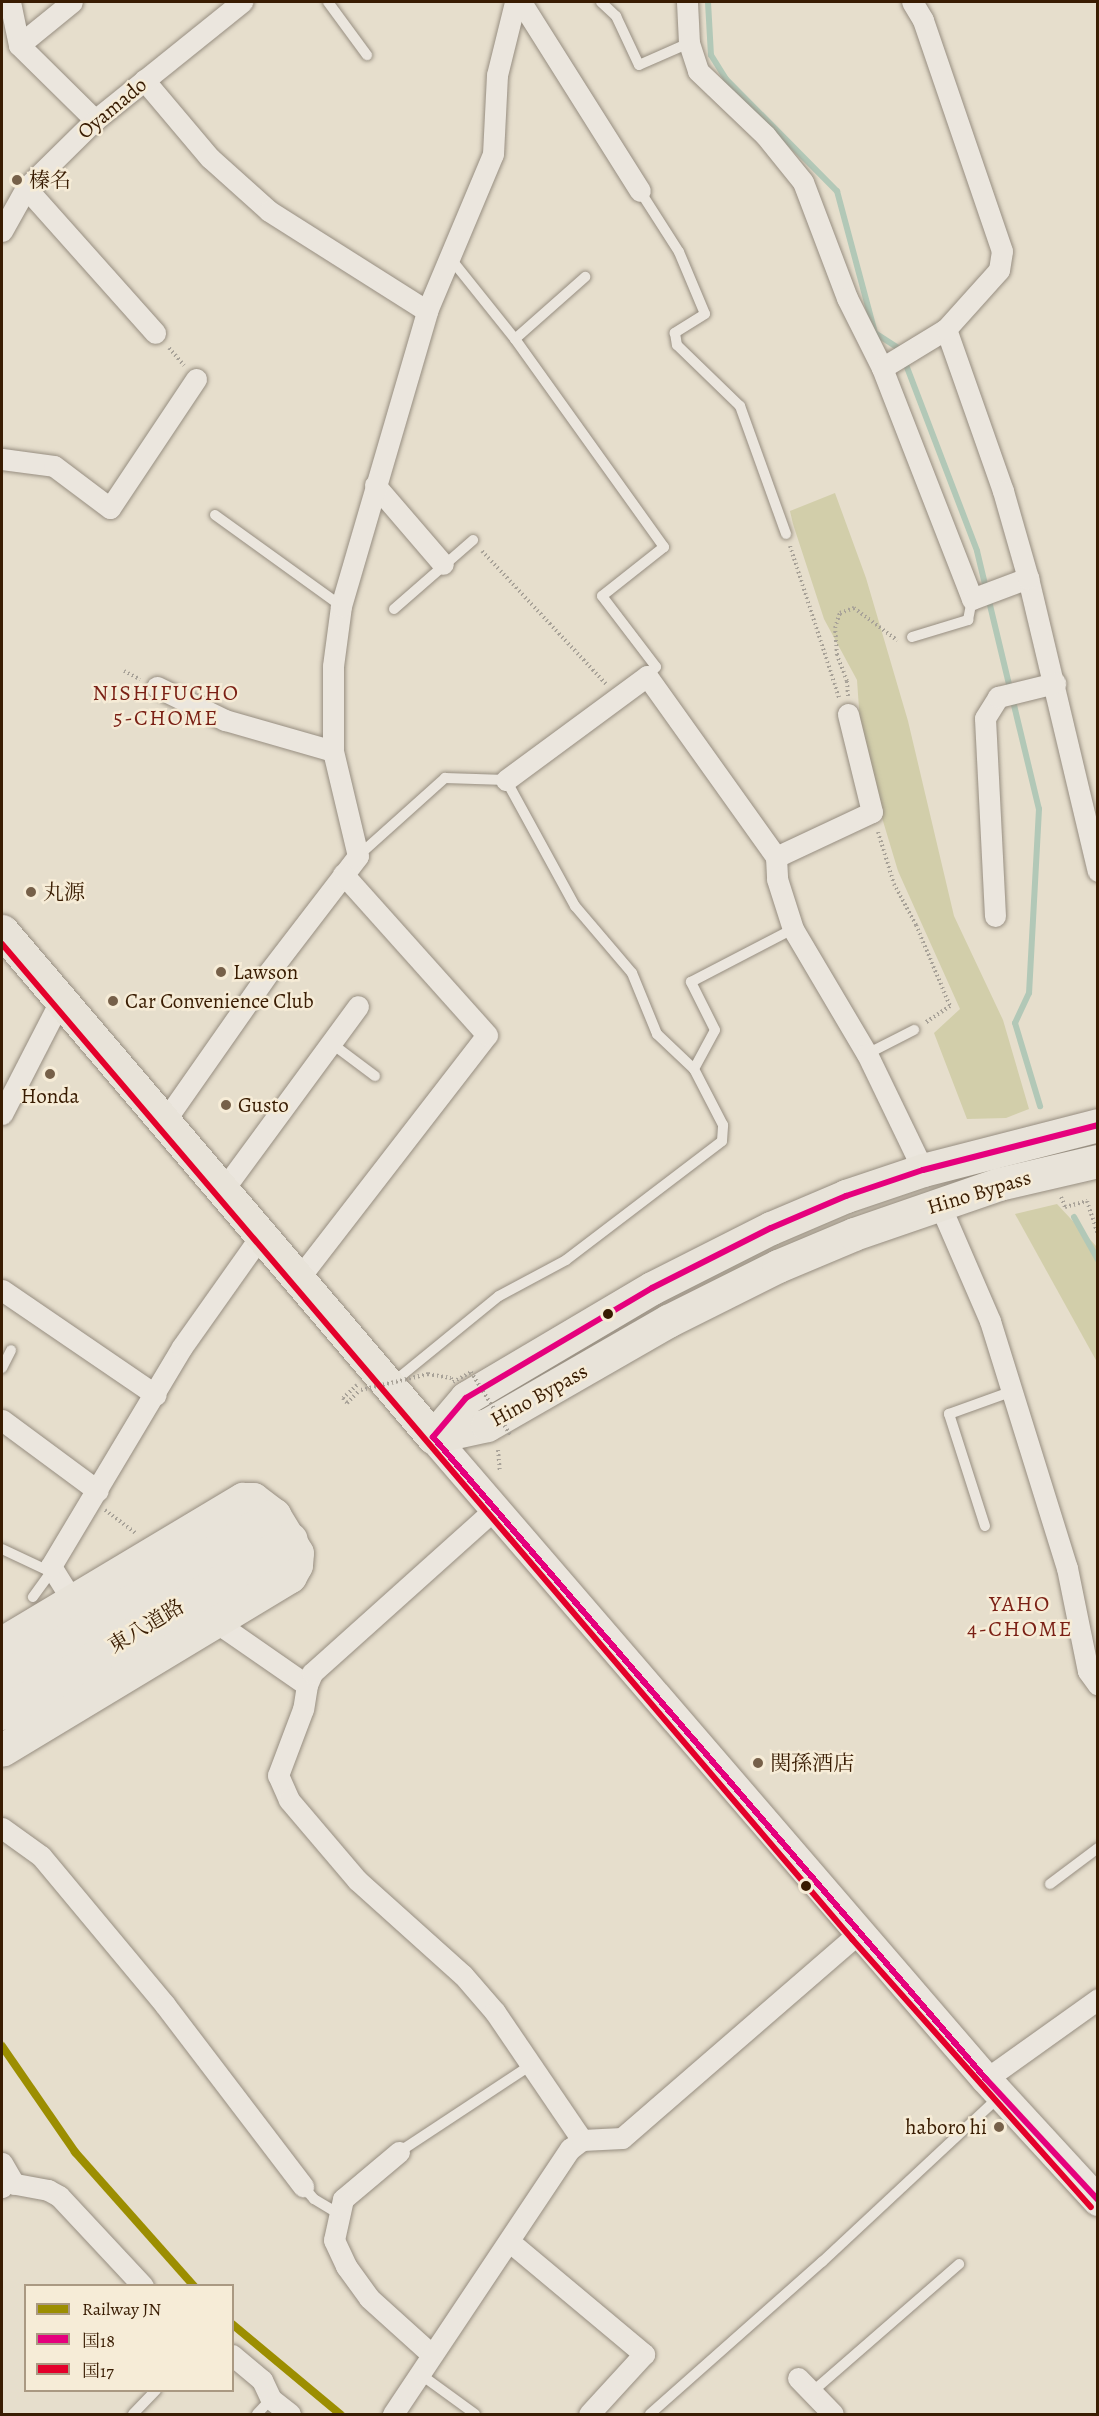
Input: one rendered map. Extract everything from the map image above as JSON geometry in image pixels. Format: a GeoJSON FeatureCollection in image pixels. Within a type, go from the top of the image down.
{"type":"FeatureCollection","features":[{"type":"Feature","properties":{"kind":"main road"},"geometry":{"type":"LineString","coordinates":[[2,931],[60,1002],[298,1278],[369,1386],[433,1437],[993,2087],[1098,2201]]}},
{"type":"Feature","properties":{"kind":"main road","name":"Hino Bypass"},"geometry":{"type":"LineString","coordinates":[[433,1437],[466,1398],[652,1288],[792,1219],[923,1170],[970,1156],[1098,1125]]}},
{"type":"Feature","properties":{"kind":"main road","name":"Hino Bypass"},"geometry":{"type":"LineString","coordinates":[[433,1437],[487,1425],[668,1321],[778,1266],[939,1203],[984,1189],[1098,1161]]}},
{"type":"Feature","properties":{"kind":"main road"},"geometry":{"type":"LineString","coordinates":[[2,1750],[290,1576],[297,1565],[297,1553],[283,1527],[253,1499],[243,1499],[72,1600],[5,1635]]}},
{"type":"Feature","properties":{"kind":"main road","name":"東八道路"},"geometry":{"type":"LineString","coordinates":[[2,1678],[283,1527]]}},
{"type":"Feature","properties":{"kind":"main road","name":"東八道路"},"geometry":{"type":"LineString","coordinates":[[2,1713],[283,1527]]}},
{"type":"Feature","properties":{"kind":"street"},"geometry":{"type":"LineString","coordinates":[[10,2],[19,45],[95,120]]}},
{"type":"Feature","properties":{"kind":"street"},"geometry":{"type":"LineString","coordinates":[[19,45],[72,2]]}},
{"type":"Feature","properties":{"kind":"street","name":"Oyamado"},"geometry":{"type":"LineString","coordinates":[[2,231],[27,188],[95,120],[242,2]]}},
{"type":"Feature","properties":{"kind":"street"},"geometry":{"type":"LineString","coordinates":[[165,1122],[358,856],[333,751],[333,666],[341,606],[427,311],[451,259],[493,154],[497,75],[515,2]]}},
{"type":"Feature","properties":{"kind":"street"},"geometry":{"type":"LineString","coordinates":[[521,2],[639,191]]}},
{"type":"Feature","properties":{"kind":"street"},"geometry":{"type":"LineString","coordinates":[[687,2],[689,43],[698,71],[765,135],[803,182],[847,298],[896,360],[983,595],[1028,578]]}},
{"type":"Feature","properties":{"kind":"street"},"geometry":{"type":"LineString","coordinates":[[896,360],[945,329],[999,270],[1002,251],[923,20],[912,2]]}},
{"type":"Feature","properties":{"kind":"street"},"geometry":{"type":"LineString","coordinates":[[144,80],[210,158],[269,211],[427,311]]}},
{"type":"Feature","properties":{"kind":"street"},"geometry":{"type":"LineString","coordinates":[[27,188],[161,340]]}},
{"type":"Feature","properties":{"kind":"street"},"geometry":{"type":"LineString","coordinates":[[945,329],[1003,491],[1028,578],[1055,683],[1098,871]]}},
{"type":"Feature","properties":{"kind":"street"},"geometry":{"type":"LineString","coordinates":[[2,459],[54,466],[110,508],[196,379]]}},
{"type":"Feature","properties":{"kind":"street"},"geometry":{"type":"LineString","coordinates":[[375,485],[444,564]]}},
{"type":"Feature","properties":{"kind":"street"},"geometry":{"type":"LineString","coordinates":[[506,780],[647,676],[776,857],[777,879],[793,929],[867,1054],[923,1170]]}},
{"type":"Feature","properties":{"kind":"street"},"geometry":{"type":"LineString","coordinates":[[996,916],[985,718],[998,697],[1055,683]]}},
{"type":"Feature","properties":{"kind":"street"},"geometry":{"type":"LineString","coordinates":[[157,687],[225,720],[333,751]]}},
{"type":"Feature","properties":{"kind":"street"},"geometry":{"type":"LineString","coordinates":[[776,857],[872,812],[848,714]]}},
{"type":"Feature","properties":{"kind":"street"},"geometry":{"type":"LineString","coordinates":[[298,1278],[487,1035],[343,874]]}},
{"type":"Feature","properties":{"kind":"street"},"geometry":{"type":"LineString","coordinates":[[2,1114],[60,1002]]}},
{"type":"Feature","properties":{"kind":"street"},"geometry":{"type":"LineString","coordinates":[[224,1190],[358,1006]]}},
{"type":"Feature","properties":{"kind":"street"},"geometry":{"type":"LineString","coordinates":[[939,1203],[980,1292],[1067,1568],[1088,1671],[1098,1685]]}},
{"type":"Feature","properties":{"kind":"street"},"geometry":{"type":"LineString","coordinates":[[72,1600],[51,1572],[182,1347],[262,1234]]}},
{"type":"Feature","properties":{"kind":"street"},"geometry":{"type":"LineString","coordinates":[[2,1290],[156,1395]]}},
{"type":"Feature","properties":{"kind":"street"},"geometry":{"type":"LineString","coordinates":[[2,1420],[95,1496]]}},
{"type":"Feature","properties":{"kind":"street"},"geometry":{"type":"LineString","coordinates":[[495,1509],[312,1673],[307,1685],[303,1708],[278,1775],[289,1800],[357,1880],[464,1975],[495,2012],[582,2140]]}},
{"type":"Feature","properties":{"kind":"street"},"geometry":{"type":"LineString","coordinates":[[219,1619],[226,1629],[307,1685]]}},
{"type":"Feature","properties":{"kind":"street"},"geometry":{"type":"LineString","coordinates":[[2,1827],[40,1856],[165,2005],[303,2186]]}},
{"type":"Feature","properties":{"kind":"street"},"geometry":{"type":"LineString","coordinates":[[393,2415],[431,2354],[510,2242],[570,2149],[582,2140],[622,2138],[859,1933]]}},
{"type":"Feature","properties":{"kind":"street"},"geometry":{"type":"LineString","coordinates":[[993,2087],[1098,1999]]}},
{"type":"Feature","properties":{"kind":"street"},"geometry":{"type":"LineString","coordinates":[[399,2152],[343,2199],[337,2213],[334,2240],[346,2266],[369,2298],[431,2354]]}},
{"type":"Feature","properties":{"kind":"street"},"geometry":{"type":"LineString","coordinates":[[2,2163],[8,2186],[48,2190],[59,2196],[141,2284]]}},
{"type":"Feature","properties":{"kind":"street"},"geometry":{"type":"LineString","coordinates":[[510,2242],[644,2354],[589,2415]]}},
{"type":"Feature","properties":{"kind":"street"},"geometry":{"type":"LineString","coordinates":[[234,2357],[262,2380],[264,2407],[290,2415]]}},
{"type":"Feature","properties":{"kind":"lane"},"geometry":{"type":"LineString","coordinates":[[328,2],[367,55]]}},
{"type":"Feature","properties":{"kind":"lane"},"geometry":{"type":"LineString","coordinates":[[601,2],[616,16],[639,65],[689,43]]}},
{"type":"Feature","properties":{"kind":"lane"},"geometry":{"type":"LineString","coordinates":[[639,191],[679,252],[705,314],[675,333],[677,345],[740,406],[786,534]]}},
{"type":"Feature","properties":{"kind":"lane"},"geometry":{"type":"LineString","coordinates":[[451,259],[515,339],[664,547],[602,596],[656,667],[647,676]]}},
{"type":"Feature","properties":{"kind":"lane"},"geometry":{"type":"LineString","coordinates":[[515,339],[585,277]]}},
{"type":"Feature","properties":{"kind":"lane"},"geometry":{"type":"LineString","coordinates":[[215,515],[341,606]]}},
{"type":"Feature","properties":{"kind":"lane"},"geometry":{"type":"LineString","coordinates":[[394,609],[473,540]]}},
{"type":"Feature","properties":{"kind":"lane"},"geometry":{"type":"LineString","coordinates":[[912,637],[968,620],[983,595]]}},
{"type":"Feature","properties":{"kind":"lane"},"geometry":{"type":"LineString","coordinates":[[358,856],[445,778],[506,780],[575,906],[632,973],[657,1034],[693,1069],[723,1125],[722,1141],[566,1260],[499,1296],[369,1386]]}},
{"type":"Feature","properties":{"kind":"lane"},"geometry":{"type":"LineString","coordinates":[[693,1069],[715,1030],[692,982],[793,929]]}},
{"type":"Feature","properties":{"kind":"lane"},"geometry":{"type":"LineString","coordinates":[[867,1054],[914,1030]]}},
{"type":"Feature","properties":{"kind":"lane"},"geometry":{"type":"LineString","coordinates":[[331,1043],[375,1076]]}},
{"type":"Feature","properties":{"kind":"lane"},"geometry":{"type":"LineString","coordinates":[[2,1368],[11,1350]]}},
{"type":"Feature","properties":{"kind":"lane"},"geometry":{"type":"LineString","coordinates":[[985,1526],[949,1414],[1011,1392]]}},
{"type":"Feature","properties":{"kind":"lane"},"geometry":{"type":"LineString","coordinates":[[2,1549],[51,1572],[33,1597]]}},
{"type":"Feature","properties":{"kind":"lane"},"geometry":{"type":"LineString","coordinates":[[1050,1884],[1098,1848]]}},
{"type":"Feature","properties":{"kind":"lane"},"geometry":{"type":"LineString","coordinates":[[399,2152],[531,2065]]}},
{"type":"Feature","properties":{"kind":"lane"},"geometry":{"type":"LineString","coordinates":[[650,2415],[822,2262],[993,2087]]}},
{"type":"Feature","properties":{"kind":"lane"},"geometry":{"type":"LineString","coordinates":[[303,2186],[314,2199],[337,2213]]}},
{"type":"Feature","properties":{"kind":"lane"},"geometry":{"type":"LineString","coordinates":[[816,2401],[959,2265]]}},
{"type":"Feature","properties":{"kind":"lane"},"geometry":{"type":"LineString","coordinates":[[420,2374],[475,2415]]}},
{"type":"Feature","properties":{"kind":"lane"},"geometry":{"type":"LineString","coordinates":[[133,2415],[155,2392]]}},
{"type":"Feature","properties":{"kind":"path"},"geometry":{"type":"LineString","coordinates":[[161,340],[181,362]]}},
{"type":"Feature","properties":{"kind":"path"},"geometry":{"type":"LineString","coordinates":[[786,534],[818,627],[835,691],[848,714]]}},
{"type":"Feature","properties":{"kind":"path"},"geometry":{"type":"LineString","coordinates":[[473,540],[618,698]]}},
{"type":"Feature","properties":{"kind":"path"},"geometry":{"type":"LineString","coordinates":[[848,714],[848,681],[836,646],[840,613],[854,608],[895,640],[912,637]]}},
{"type":"Feature","properties":{"kind":"path"},"geometry":{"type":"LineString","coordinates":[[872,812],[894,884],[916,925],[950,1006],[914,1030]]}},
{"type":"Feature","properties":{"kind":"path"},"geometry":{"type":"LineString","coordinates":[[1059,1191],[1065,1207],[1087,1201],[1098,1234]]}},
{"type":"Feature","properties":{"kind":"path"},"geometry":{"type":"LineString","coordinates":[[369,1386],[428,1374],[451,1378],[453,1382],[471,1372],[510,1436],[506,1439]]}},
{"type":"Feature","properties":{"kind":"path"},"geometry":{"type":"LineString","coordinates":[[500,1472],[496,1458],[502,1443]]}},
{"type":"Feature","properties":{"kind":"path"},"geometry":{"type":"LineString","coordinates":[[95,1496],[145,1541]]}},
{"type":"Feature","properties":{"kind":"shaded area"},"geometry":{"type":"Polygon","coordinates":[[[835,493],[866,578],[908,721],[954,916],[1003,1020],[1029,1109],[1006,1118],[967,1119],[934,1033],[960,1009],[898,871],[862,751],[857,680],[824,619],[793,524],[790,511],[835,493]]]}},
{"type":"Feature","properties":{"kind":"shaded area"},"geometry":{"type":"Polygon","coordinates":[[[1057,1204],[1097,1247],[1097,1362],[1015,1214],[1057,1204]]]}},
{"type":"Feature","properties":{"kind":"waterway"},"geometry":{"type":"LineString","coordinates":[[708,2],[711,55],[726,79],[837,191],[875,333],[900,349],[977,551],[1039,809],[1029,993],[1015,1023],[1040,1106]]}},
{"type":"Feature","properties":{"kind":"waterway"},"geometry":{"type":"LineString","coordinates":[[1074,1217],[1098,1260]]}},
{"type":"Feature","properties":{"kind":"rail line","name":"JN"},"geometry":{"type":"LineString","coordinates":[[2,2046],[75,2152],[192,2284]]}},
{"type":"Feature","properties":{"kind":"rail line","name":"JN"},"geometry":{"type":"LineString","coordinates":[[234,2326],[340,2414]]}},
{"type":"Feature","properties":{"kind":"transit line","name":"国17"},"geometry":{"type":"LineString","coordinates":[[2,944],[852,1939],[1091,2207]]}},
{"type":"Feature","properties":{"kind":"transit line","name":"国18"},"geometry":{"type":"LineString","coordinates":[[433,1437],[466,1398],[652,1288],[771,1228],[846,1196],[923,1170],[1098,1125]]}},
{"type":"Feature","properties":{"kind":"transit line","name":"国18"},"geometry":{"type":"LineString","coordinates":[[433,1437],[986,2079],[1098,2200]]}},
{"type":"Feature","properties":{"kind":"place","name":"榛名"},"geometry":{"type":"Point","coordinates":[17,180]}},
{"type":"Feature","properties":{"kind":"place","name":"丸源"},"geometry":{"type":"Point","coordinates":[31,892]}},
{"type":"Feature","properties":{"kind":"place","name":"Lawson"},"geometry":{"type":"Point","coordinates":[221,972]}},
{"type":"Feature","properties":{"kind":"place","name":"Car Convenience Club"},"geometry":{"type":"Point","coordinates":[113,1001]}},
{"type":"Feature","properties":{"kind":"place","name":"Honda"},"geometry":{"type":"Point","coordinates":[50,1074]}},
{"type":"Feature","properties":{"kind":"place","name":"Gusto"},"geometry":{"type":"Point","coordinates":[226,1105]}},
{"type":"Feature","properties":{"kind":"place","name":"関孫酒店"},"geometry":{"type":"Point","coordinates":[758,1763]}},
{"type":"Feature","properties":{"kind":"place","name":"haboro hi"},"geometry":{"type":"Point","coordinates":[999,2127]}},
{"type":"Feature","properties":{"kind":"district","name":"NISHIFUCHO 5-CHOME"},"geometry":{"type":"Point","coordinates":[166,706]}},
{"type":"Feature","properties":{"kind":"district","name":"YAHO 4-CHOME"},"geometry":{"type":"Point","coordinates":[1020,1616]}}]}
